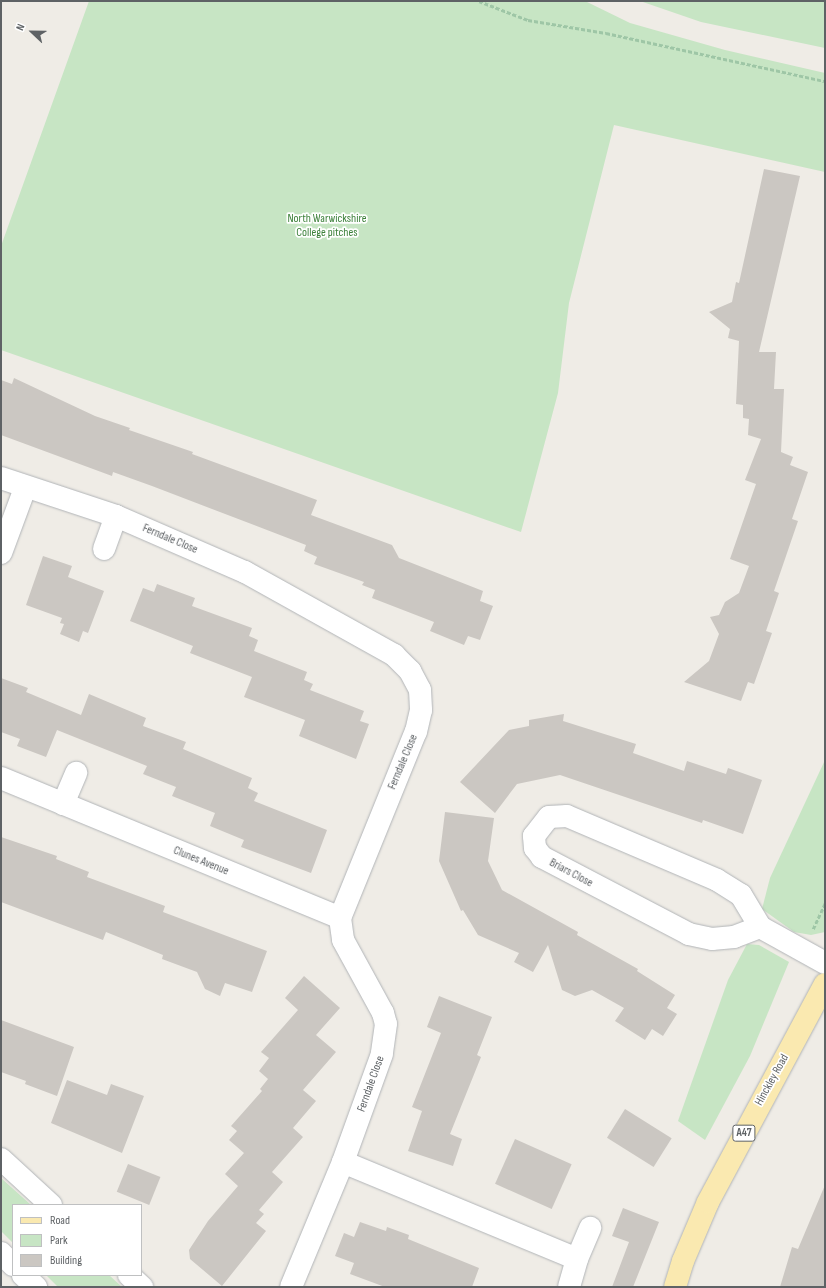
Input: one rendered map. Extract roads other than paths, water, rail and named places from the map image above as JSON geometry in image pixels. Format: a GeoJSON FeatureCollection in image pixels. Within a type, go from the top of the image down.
{"type":"FeatureCollection","features":[{"type":"Feature","properties":{"kind":"main road","name":"Hinckley Road"},"geometry":{"type":"LineString","coordinates":[[675,1287],[683,1261],[708,1202],[825,984]]}},
{"type":"Feature","properties":{"kind":"street","name":"Ferndale Close"},"geometry":{"type":"LineString","coordinates":[[1,478],[24,488],[116,516],[245,572],[394,655],[410,671],[420,690],[421,710],[416,731],[340,918],[343,940],[383,1013],[386,1024],[382,1054],[343,1162],[291,1287]]}},
{"type":"Feature","properties":{"kind":"street"},"geometry":{"type":"LineString","coordinates":[[1,553],[24,488]]}},
{"type":"Feature","properties":{"kind":"street"},"geometry":{"type":"LineString","coordinates":[[104,550],[116,516]]}},
{"type":"Feature","properties":{"kind":"street"},"geometry":{"type":"LineString","coordinates":[[63,804],[76,773]]}},
{"type":"Feature","properties":{"kind":"street","name":"Clunes Avenue"},"geometry":{"type":"LineString","coordinates":[[1,778],[340,918]]}},
{"type":"Feature","properties":{"kind":"street","name":"Briars Close"},"geometry":{"type":"LineString","coordinates":[[567,816],[717,880],[741,895],[760,927],[734,938],[712,939],[689,934],[542,857],[535,848],[534,836],[549,817],[567,816]]}},
{"type":"Feature","properties":{"kind":"street"},"geometry":{"type":"LineString","coordinates":[[760,927],[825,963]]}},
{"type":"Feature","properties":{"kind":"street"},"geometry":{"type":"LineString","coordinates":[[1,1159],[51,1204]]}},
{"type":"Feature","properties":{"kind":"street"},"geometry":{"type":"LineString","coordinates":[[343,1162],[577,1259]]}},
{"type":"Feature","properties":{"kind":"street"},"geometry":{"type":"LineString","coordinates":[[569,1287],[577,1259],[590,1228]]}},
{"type":"Feature","properties":{"kind":"street"},"geometry":{"type":"LineString","coordinates":[[1,1253],[12,1264]]}},
{"type":"Feature","properties":{"kind":"street"},"geometry":{"type":"LineString","coordinates":[[24,1276],[36,1287]]}},
{"type":"Feature","properties":{"kind":"street"},"geometry":{"type":"LineString","coordinates":[[130,1276],[142,1287]]}},
{"type":"Feature","properties":{"kind":"park label","name":"North Warwickshire College pitches"},"geometry":{"type":"Point","coordinates":[327,226]}}]}
